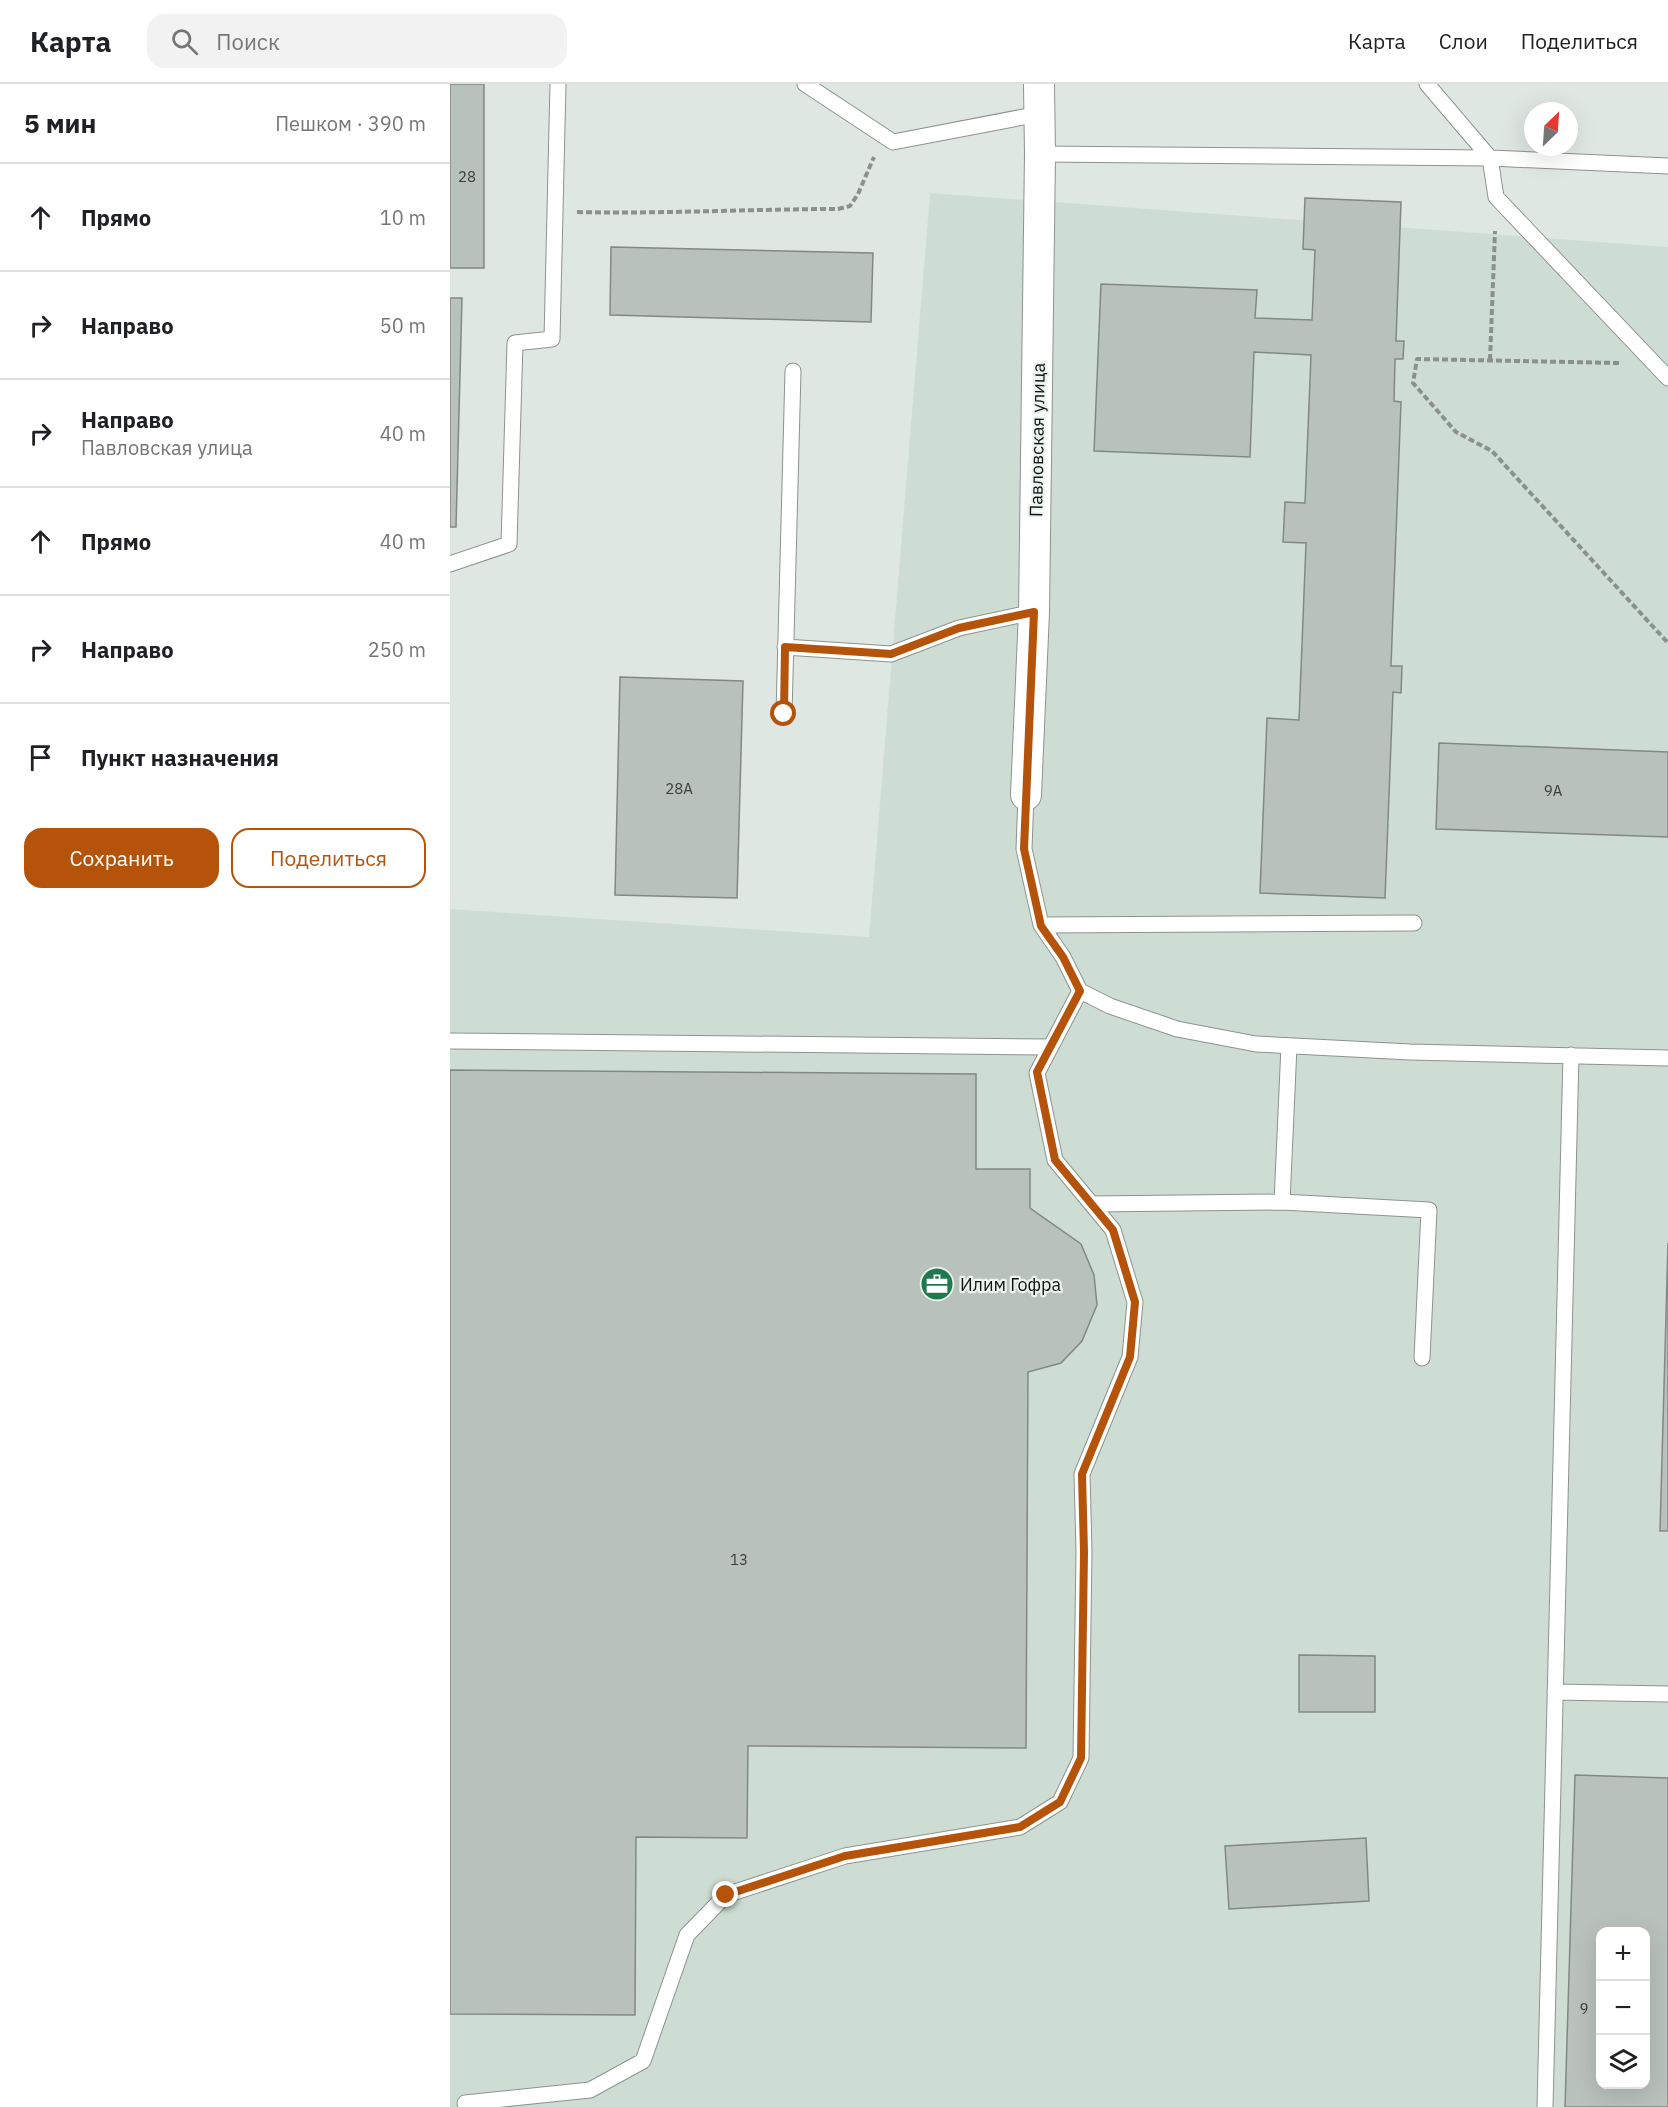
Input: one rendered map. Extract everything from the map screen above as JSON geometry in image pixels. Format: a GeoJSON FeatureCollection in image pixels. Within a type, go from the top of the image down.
{"type":"FeatureCollection","features":[{"type":"Feature","properties":{"kind":"street","name":"Павловская улица"},"geometry":{"type":"LineString","coordinates":[[1026,795],[1034,612],[1039,84]]}},
{"type":"Feature","properties":{"kind":"lane"},"geometry":{"type":"LineString","coordinates":[[450,564],[509,544],[515,343],[552,339],[558,84]]}},
{"type":"Feature","properties":{"kind":"lane"},"geometry":{"type":"LineString","coordinates":[[805,84],[893,142],[1039,114]]}},
{"type":"Feature","properties":{"kind":"lane"},"geometry":{"type":"LineString","coordinates":[[1427,84],[1490,158],[1496,197],[1668,378]]}},
{"type":"Feature","properties":{"kind":"lane"},"geometry":{"type":"LineString","coordinates":[[1040,154],[1490,158],[1668,166]]}},
{"type":"Feature","properties":{"kind":"lane"},"geometry":{"type":"LineString","coordinates":[[784,714],[793,371]]}},
{"type":"Feature","properties":{"kind":"lane"},"geometry":{"type":"LineString","coordinates":[[785,647],[891,654],[959,628],[1034,612]]}},
{"type":"Feature","properties":{"kind":"lane"},"geometry":{"type":"LineString","coordinates":[[1026,795],[1024,849],[1041,926],[1063,957],[1080,991],[1110,1006],[1177,1029],[1256,1044],[1410,1052],[1668,1058]]}},
{"type":"Feature","properties":{"kind":"lane"},"geometry":{"type":"LineString","coordinates":[[1041,926],[1414,923]]}},
{"type":"Feature","properties":{"kind":"lane"},"geometry":{"type":"LineString","coordinates":[[465,2103],[590,2090],[643,2061],[687,1935],[726,1895],[845,1856],[1020,1827],[1060,1802],[1081,1758],[1084,1552],[1082,1474],[1130,1357],[1135,1302],[1113,1230],[1055,1160],[1037,1072],[1080,991]]}},
{"type":"Feature","properties":{"kind":"lane"},"geometry":{"type":"LineString","coordinates":[[450,1041],[1050,1047]]}},
{"type":"Feature","properties":{"kind":"lane"},"geometry":{"type":"LineString","coordinates":[[1282,1202],[1289,1046]]}},
{"type":"Feature","properties":{"kind":"lane"},"geometry":{"type":"LineString","coordinates":[[1545,2107],[1570,1055]]}},
{"type":"Feature","properties":{"kind":"lane"},"geometry":{"type":"LineString","coordinates":[[1092,1204],[1282,1202],[1429,1209],[1422,1358]]}},
{"type":"Feature","properties":{"kind":"lane"},"geometry":{"type":"LineString","coordinates":[[1555,1692],[1668,1694]]}},
{"type":"Feature","properties":{"kind":"path"},"geometry":{"type":"LineString","coordinates":[[555,211],[687,213],[743,209],[838,209],[850,206],[858,194],[874,157],[882,148],[893,142]]}},
{"type":"Feature","properties":{"kind":"path"},"geometry":{"type":"LineString","coordinates":[[1490,360],[1496,197]]}},
{"type":"Feature","properties":{"kind":"path"},"geometry":{"type":"LineString","coordinates":[[1654,364],[1417,359],[1413,383],[1456,432],[1492,451],[1668,643]]}},
{"type":"Feature","properties":{"kind":"shaded area"},"geometry":{"type":"Polygon","coordinates":[[[930,193],[1668,247],[1668,2107],[450,2107],[450,909],[869,937],[930,193]]]}},
{"type":"Feature","properties":{"kind":"building"},"geometry":{"type":"Polygon","coordinates":[[[450,84],[484,84],[484,268],[450,268],[450,84]]]}},
{"type":"Feature","properties":{"kind":"building"},"geometry":{"type":"Polygon","coordinates":[[[1305,198],[1401,202],[1396,341],[1404,341],[1403,359],[1395,359],[1394,401],[1401,402],[1391,666],[1402,666],[1401,693],[1393,692],[1385,898],[1260,893],[1267,718],[1299,720],[1306,543],[1283,542],[1285,502],[1305,503],[1311,355],[1254,352],[1250,457],[1094,451],[1101,284],[1257,290],[1255,318],[1312,320],[1315,250],[1303,249],[1305,198]]]}},
{"type":"Feature","properties":{"kind":"building"},"geometry":{"type":"Polygon","coordinates":[[[611,247],[873,253],[871,322],[610,315],[611,247]]]}},
{"type":"Feature","properties":{"kind":"building"},"geometry":{"type":"Polygon","coordinates":[[[450,298],[462,298],[456,527],[450,527],[450,298]]]}},
{"type":"Feature","properties":{"kind":"building"},"geometry":{"type":"Polygon","coordinates":[[[620,677],[743,681],[737,898],[615,895],[620,677]]]}},
{"type":"Feature","properties":{"kind":"building"},"geometry":{"type":"Polygon","coordinates":[[[1439,743],[1668,752],[1668,837],[1436,829],[1439,743]]]}},
{"type":"Feature","properties":{"kind":"building"},"geometry":{"type":"Polygon","coordinates":[[[450,1070],[976,1074],[976,1169],[1030,1169],[1030,1208],[1081,1244],[1094,1275],[1097,1305],[1082,1341],[1061,1363],[1028,1372],[1026,1748],[748,1746],[747,1838],[636,1837],[635,2015],[450,2014],[450,1070]]]}},
{"type":"Feature","properties":{"kind":"building"},"geometry":{"type":"Polygon","coordinates":[[[1668,1243],[1668,1531],[1660,1531],[1668,1243]]]}},
{"type":"Feature","properties":{"kind":"building"},"geometry":{"type":"Polygon","coordinates":[[[1299,1655],[1375,1656],[1375,1712],[1299,1712],[1299,1655]]]}},
{"type":"Feature","properties":{"kind":"building"},"geometry":{"type":"Polygon","coordinates":[[[1575,1775],[1668,1778],[1668,2107],[1565,2107],[1575,1775]]]}},
{"type":"Feature","properties":{"kind":"building"},"geometry":{"type":"Polygon","coordinates":[[[1366,1838],[1369,1901],[1229,1909],[1225,1846],[1366,1838]]]}},
{"type":"Feature","properties":{"kind":"place","name":"Илим Гофра"},"geometry":{"type":"Point","coordinates":[937,1284]}},
{"type":"Feature","properties":{"kind":"route"},"geometry":{"type":"LineString","coordinates":[[726,1895],[845,1856],[1020,1827],[1060,1802],[1081,1758],[1084,1552],[1082,1474],[1130,1357],[1135,1302],[1113,1230],[1055,1160],[1037,1072],[1080,991],[1063,957],[1041,926],[1024,849],[1034,612],[959,628],[891,654],[785,647],[784,714]]}}]}
